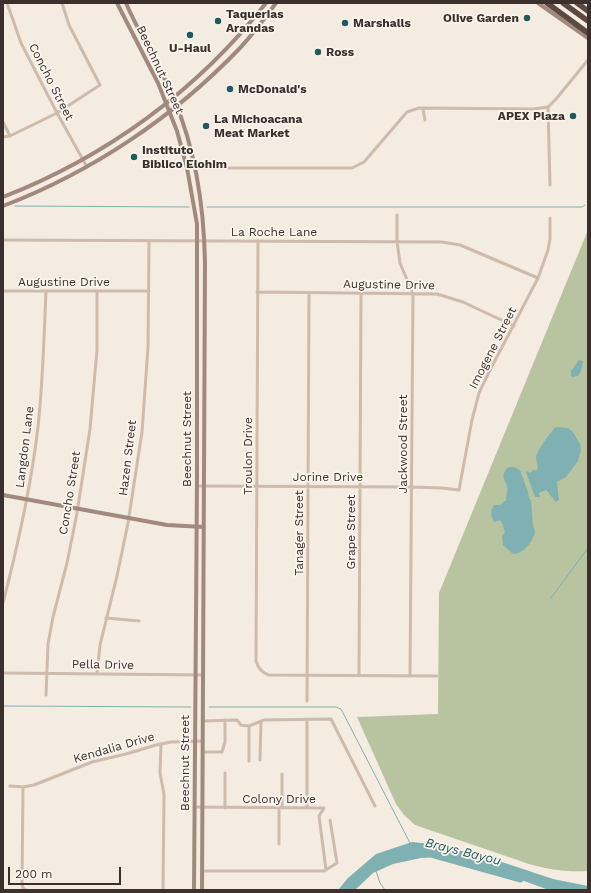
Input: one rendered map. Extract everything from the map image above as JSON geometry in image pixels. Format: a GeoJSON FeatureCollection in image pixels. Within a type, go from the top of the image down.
{"type":"FeatureCollection","features":[{"type":"Feature","properties":{"kind":"highway"},"geometry":{"type":"LineString","coordinates":[[548,3],[588,33]]}},
{"type":"Feature","properties":{"kind":"highway"},"geometry":{"type":"LineString","coordinates":[[563,3],[588,21]]}},
{"type":"Feature","properties":{"kind":"highway"},"geometry":{"type":"LineString","coordinates":[[577,3],[588,11]]}},
{"type":"Feature","properties":{"kind":"main road","name":"Beechnut Street"},"geometry":{"type":"LineString","coordinates":[[117,3],[158,83],[169,112],[183,150],[195,212],[197,240],[197,486],[194,890]]}},
{"type":"Feature","properties":{"kind":"main road","name":"Beechnut Street"},"geometry":{"type":"LineString","coordinates":[[126,3],[177,106],[195,168],[203,214],[205,240],[205,406],[202,890]]}},
{"type":"Feature","properties":{"kind":"main road"},"geometry":{"type":"LineString","coordinates":[[3,197],[53,176],[82,160],[119,138],[166,104],[228,48],[266,3]]}},
{"type":"Feature","properties":{"kind":"main road"},"geometry":{"type":"LineString","coordinates":[[3,206],[26,197],[87,167],[150,127],[177,106],[240,48],[276,3]]}},
{"type":"Feature","properties":{"kind":"main road"},"geometry":{"type":"LineString","coordinates":[[538,3],[588,38]]}},
{"type":"Feature","properties":{"kind":"main road"},"geometry":{"type":"LineString","coordinates":[[141,51],[148,47]]}},
{"type":"Feature","properties":{"kind":"main road"},"geometry":{"type":"LineString","coordinates":[[197,318],[205,318]]}},
{"type":"Feature","properties":{"kind":"main road"},"geometry":{"type":"LineString","coordinates":[[197,406],[205,406]]}},
{"type":"Feature","properties":{"kind":"main road"},"geometry":{"type":"LineString","coordinates":[[3,495],[167,525],[204,527]]}},
{"type":"Feature","properties":{"kind":"main road"},"geometry":{"type":"LineString","coordinates":[[196,601],[204,601]]}},
{"type":"Feature","properties":{"kind":"main road"},"geometry":{"type":"LineString","coordinates":[[194,861],[202,861]]}},
{"type":"Feature","properties":{"kind":"street","name":"Concho Street"},"geometry":{"type":"LineString","coordinates":[[7,3],[21,43],[87,167]]}},
{"type":"Feature","properties":{"kind":"street"},"geometry":{"type":"LineString","coordinates":[[3,138],[57,113],[100,85],[69,25],[62,3]]}},
{"type":"Feature","properties":{"kind":"street"},"geometry":{"type":"LineString","coordinates":[[195,168],[352,168],[364,162],[407,112],[419,108],[533,109],[548,106],[556,99],[588,60]]}},
{"type":"Feature","properties":{"kind":"street"},"geometry":{"type":"LineString","coordinates":[[548,106],[550,185]]}},
{"type":"Feature","properties":{"kind":"street"},"geometry":{"type":"LineString","coordinates":[[423,109],[425,120]]}},
{"type":"Feature","properties":{"kind":"street"},"geometry":{"type":"LineString","coordinates":[[3,122],[10,136]]}},
{"type":"Feature","properties":{"kind":"street","name":"Jackwood Street"},"geometry":{"type":"LineString","coordinates":[[397,215],[397,241],[400,265],[413,294],[410,676]]}},
{"type":"Feature","properties":{"kind":"street","name":"Imogene Street"},"geometry":{"type":"LineString","coordinates":[[459,490],[472,420],[479,393],[538,278],[548,250],[550,239],[550,218]]}},
{"type":"Feature","properties":{"kind":"street","name":"La Roche Lane"},"geometry":{"type":"LineString","coordinates":[[3,240],[397,241],[452,243],[538,278]]}},
{"type":"Feature","properties":{"kind":"street","name":"Hazen Street"},"geometry":{"type":"LineString","coordinates":[[97,674],[100,645],[129,518],[142,432],[148,347],[149,241]]}},
{"type":"Feature","properties":{"kind":"street","name":"Troulon Drive"},"geometry":{"type":"LineString","coordinates":[[258,241],[256,661],[260,670],[270,675],[307,675]]}},
{"type":"Feature","properties":{"kind":"street","name":"Augustine Drive"},"geometry":{"type":"LineString","coordinates":[[3,290],[149,291]]}},
{"type":"Feature","properties":{"kind":"street","name":"Langdon Lane"},"geometry":{"type":"LineString","coordinates":[[3,603],[16,554],[27,499],[38,427],[44,357],[46,291]]}},
{"type":"Feature","properties":{"kind":"street","name":"Concho Street"},"geometry":{"type":"LineString","coordinates":[[46,695],[49,637],[67,563],[78,508],[90,429],[97,350],[97,291]]}},
{"type":"Feature","properties":{"kind":"street","name":"Augustine Drive"},"geometry":{"type":"LineString","coordinates":[[257,292],[442,295],[463,302],[514,326]]}},
{"type":"Feature","properties":{"kind":"street","name":"Tanager Street"},"geometry":{"type":"LineString","coordinates":[[307,701],[310,293]]}},
{"type":"Feature","properties":{"kind":"street","name":"Grape Street"},"geometry":{"type":"LineString","coordinates":[[359,675],[361,293]]}},
{"type":"Feature","properties":{"kind":"street","name":"Jorine Drive"},"geometry":{"type":"LineString","coordinates":[[197,486],[412,487],[459,490]]}},
{"type":"Feature","properties":{"kind":"street"},"geometry":{"type":"LineString","coordinates":[[106,618],[139,621]]}},
{"type":"Feature","properties":{"kind":"street","name":"Pella Drive"},"geometry":{"type":"LineString","coordinates":[[3,673],[203,675]]}},
{"type":"Feature","properties":{"kind":"street"},"geometry":{"type":"LineString","coordinates":[[307,675],[437,676]]}},
{"type":"Feature","properties":{"kind":"street"},"geometry":{"type":"LineString","coordinates":[[203,721],[237,720],[241,725],[249,726],[261,721],[331,719],[375,806]]}},
{"type":"Feature","properties":{"kind":"street"},"geometry":{"type":"LineString","coordinates":[[202,752],[222,752],[225,742],[225,720]]}},
{"type":"Feature","properties":{"kind":"street"},"geometry":{"type":"LineString","coordinates":[[307,720],[307,808]]}},
{"type":"Feature","properties":{"kind":"street"},"geometry":{"type":"LineString","coordinates":[[260,760],[261,721]]}},
{"type":"Feature","properties":{"kind":"street"},"geometry":{"type":"LineString","coordinates":[[249,726],[249,761]]}},
{"type":"Feature","properties":{"kind":"street","name":"Kendalia Drive"},"geometry":{"type":"LineString","coordinates":[[10,786],[23,787],[34,785],[92,762],[161,744],[171,742],[203,741]]}},
{"type":"Feature","properties":{"kind":"street"},"geometry":{"type":"LineString","coordinates":[[161,744],[160,773],[164,794],[163,890]]}},
{"type":"Feature","properties":{"kind":"street"},"geometry":{"type":"LineString","coordinates":[[225,772],[225,808]]}},
{"type":"Feature","properties":{"kind":"street"},"geometry":{"type":"LineString","coordinates":[[279,844],[282,774]]}},
{"type":"Feature","properties":{"kind":"street"},"geometry":{"type":"LineString","coordinates":[[23,787],[22,883],[23,888],[26,890]]}},
{"type":"Feature","properties":{"kind":"street","name":"Colony Drive"},"geometry":{"type":"LineString","coordinates":[[194,807],[324,808],[319,816],[326,870]]}},
{"type":"Feature","properties":{"kind":"street"},"geometry":{"type":"LineString","coordinates":[[202,871],[324,871],[337,863],[330,820]]}},
{"type":"Feature","properties":{"kind":"green space"},"geometry":{"type":"Polygon","coordinates":[[[588,230],[588,871],[573,871],[551,869],[529,864],[415,825],[404,815],[396,804],[357,717],[438,714],[439,593],[588,230]]]}},
{"type":"Feature","properties":{"kind":"water"},"geometry":{"type":"Polygon","coordinates":[[[579,360],[583,361],[581,371],[578,376],[573,377],[571,376],[571,371],[579,360]]]}},
{"type":"Feature","properties":{"kind":"water"},"geometry":{"type":"Polygon","coordinates":[[[556,427],[568,428],[573,432],[580,444],[581,450],[578,461],[566,477],[557,482],[559,500],[556,502],[546,490],[539,493],[540,497],[535,497],[526,472],[527,471],[530,473],[533,470],[537,470],[537,454],[544,441],[556,427]]]}},
{"type":"Feature","properties":{"kind":"water"},"geometry":{"type":"Polygon","coordinates":[[[510,467],[520,470],[531,501],[535,532],[532,540],[524,550],[513,554],[503,545],[502,536],[505,532],[502,523],[500,520],[494,522],[491,514],[494,505],[500,505],[506,500],[507,486],[503,476],[507,468],[510,467]]]}},
{"type":"Feature","properties":{"kind":"water"},"geometry":{"type":"Polygon","coordinates":[[[412,842],[441,845],[505,863],[553,879],[588,886],[588,890],[549,890],[488,868],[442,857],[421,858],[393,864],[373,873],[355,890],[338,890],[348,878],[376,854],[412,842]]]}},
{"type":"Feature","properties":{"kind":"waterway"},"geometry":{"type":"LineString","coordinates":[[207,207],[582,207],[585,205]]}},
{"type":"Feature","properties":{"kind":"waterway"},"geometry":{"type":"LineString","coordinates":[[15,206],[189,207]]}},
{"type":"Feature","properties":{"kind":"waterway"},"geometry":{"type":"LineString","coordinates":[[551,598],[588,548]]}},
{"type":"Feature","properties":{"kind":"waterway"},"geometry":{"type":"LineString","coordinates":[[3,706],[191,707]]}},
{"type":"Feature","properties":{"kind":"waterway"},"geometry":{"type":"LineString","coordinates":[[209,707],[336,707],[341,709],[410,843]]}},
{"type":"Feature","properties":{"kind":"waterway","name":"Brays Bayou"},"geometry":{"type":"LineString","coordinates":[[434,855],[520,879]]}},
{"type":"Feature","properties":{"kind":"waterway"},"geometry":{"type":"LineString","coordinates":[[376,871],[380,883],[385,890]]}},
{"type":"Feature","properties":{"kind":"place","name":"Olive Garden"},"geometry":{"type":"Point","coordinates":[527,18]}},
{"type":"Feature","properties":{"kind":"place","name":"Taquerias Arandas"},"geometry":{"type":"Point","coordinates":[218,21]}},
{"type":"Feature","properties":{"kind":"place","name":"Marshalls"},"geometry":{"type":"Point","coordinates":[345,23]}},
{"type":"Feature","properties":{"kind":"place","name":"U-Haul"},"geometry":{"type":"Point","coordinates":[190,35]}},
{"type":"Feature","properties":{"kind":"place","name":"Ross"},"geometry":{"type":"Point","coordinates":[318,52]}},
{"type":"Feature","properties":{"kind":"place","name":"McDonald's"},"geometry":{"type":"Point","coordinates":[230,89]}},
{"type":"Feature","properties":{"kind":"place","name":"APEX Plaza"},"geometry":{"type":"Point","coordinates":[573,116]}},
{"type":"Feature","properties":{"kind":"place","name":"La Michoacana Meat Market"},"geometry":{"type":"Point","coordinates":[206,126]}},
{"type":"Feature","properties":{"kind":"place","name":"Instituto Biblico Elohim"},"geometry":{"type":"Point","coordinates":[134,157]}}]}
